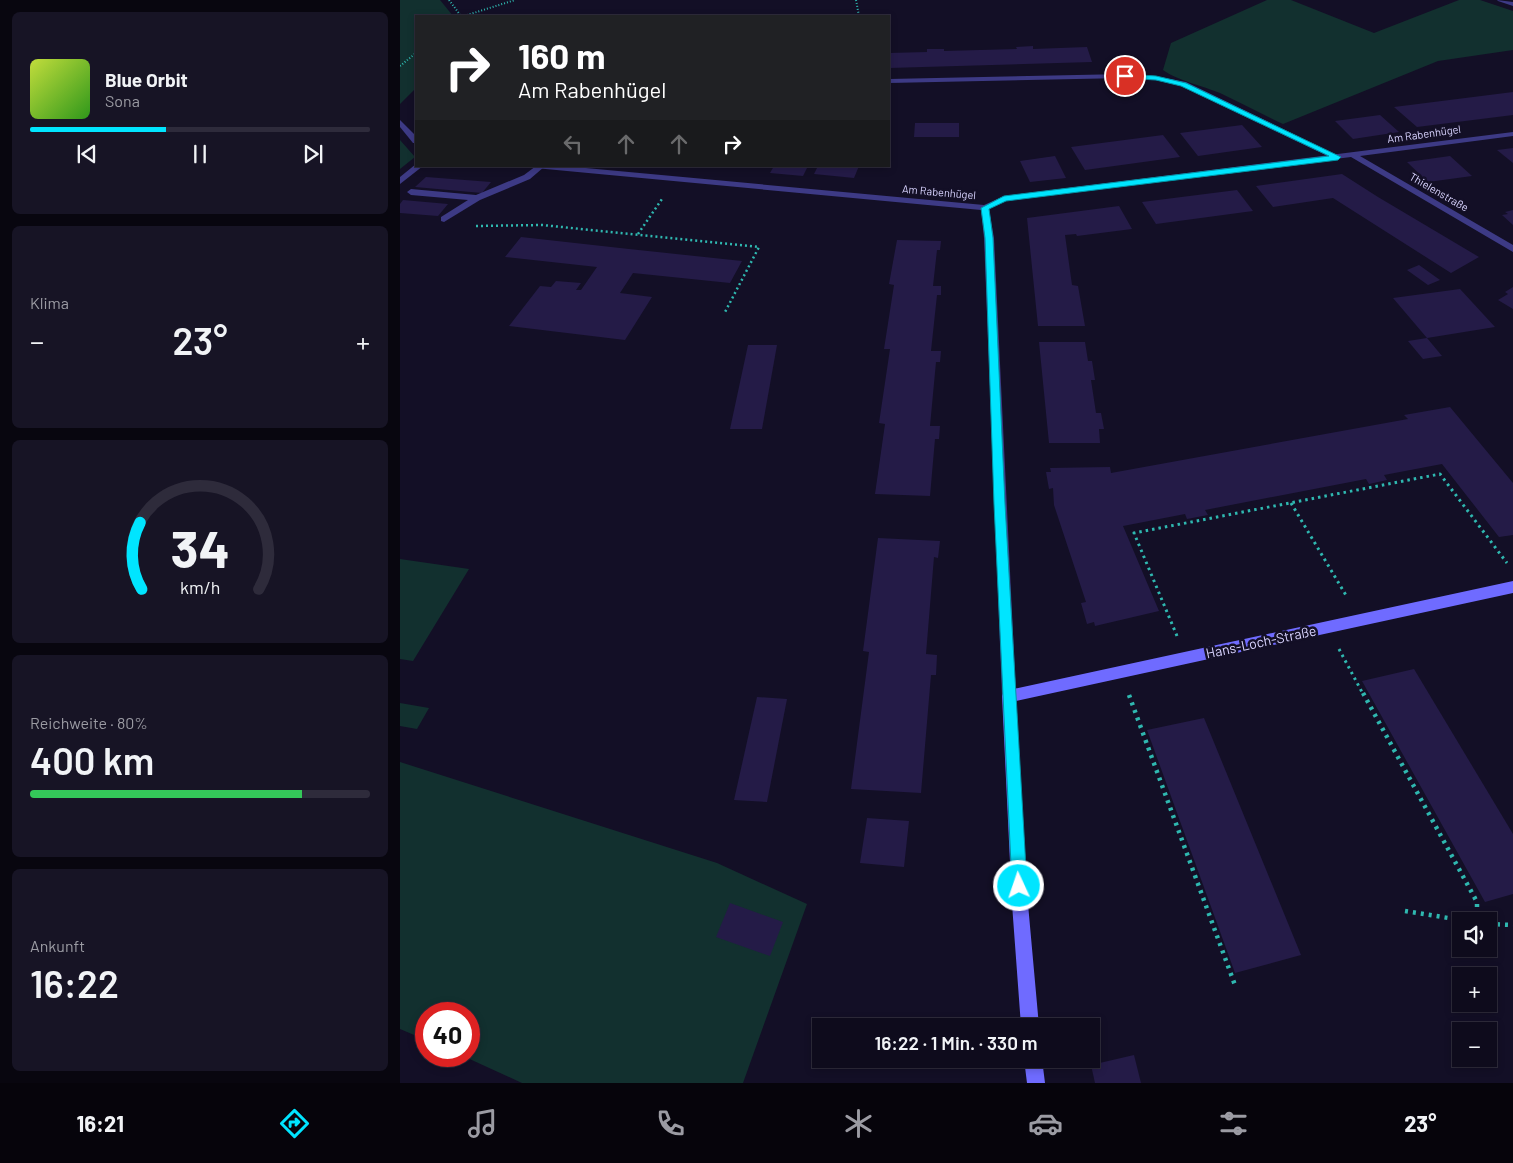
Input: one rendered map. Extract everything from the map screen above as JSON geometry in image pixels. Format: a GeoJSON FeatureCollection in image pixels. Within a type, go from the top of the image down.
{"type":"FeatureCollection","features":[{"type":"Feature","properties":{"kind":"street"},"geometry":{"type":"LineString","coordinates":[[1500,0],[1513,4]]}},
{"type":"Feature","properties":{"kind":"street"},"geometry":{"type":"LineString","coordinates":[[890,82],[1125,76],[1156,78],[1183,84],[1338,157]]}},
{"type":"Feature","properties":{"kind":"street"},"geometry":{"type":"LineString","coordinates":[[400,122],[415,140]]}},
{"type":"Feature","properties":{"kind":"street","name":"Am Rabenhügel"},"geometry":{"type":"LineString","coordinates":[[540,167],[985,208],[1004,199],[1513,134]]}},
{"type":"Feature","properties":{"kind":"street","name":"Thielenstraße"},"geometry":{"type":"LineString","coordinates":[[1354,155],[1513,248]]}},
{"type":"Feature","properties":{"kind":"street"},"geometry":{"type":"LineString","coordinates":[[400,181],[417,167]]}},
{"type":"Feature","properties":{"kind":"street"},"geometry":{"type":"LineString","coordinates":[[444,219],[477,198],[527,177],[540,167]]}},
{"type":"Feature","properties":{"kind":"street"},"geometry":{"type":"LineString","coordinates":[[411,192],[477,198]]}},
{"type":"Feature","properties":{"kind":"street"},"geometry":{"type":"LineString","coordinates":[[985,208],[989,238],[1020,904],[1029,1018]]}},
{"type":"Feature","properties":{"kind":"street","name":"Hans-Loch-Straße"},"geometry":{"type":"LineString","coordinates":[[1009,696],[1513,587]]}},
{"type":"Feature","properties":{"kind":"street"},"geometry":{"type":"LineString","coordinates":[[1034,1068],[1036,1083]]}},
{"type":"Feature","properties":{"kind":"path"},"geometry":{"type":"LineString","coordinates":[[449,0],[462,15]]}},
{"type":"Feature","properties":{"kind":"path"},"geometry":{"type":"LineString","coordinates":[[466,15],[515,0]]}},
{"type":"Feature","properties":{"kind":"path"},"geometry":{"type":"LineString","coordinates":[[856,0],[859,15]]}},
{"type":"Feature","properties":{"kind":"path"},"geometry":{"type":"LineString","coordinates":[[400,66],[415,54]]}},
{"type":"Feature","properties":{"kind":"path"},"geometry":{"type":"LineString","coordinates":[[638,234],[663,198]]}},
{"type":"Feature","properties":{"kind":"path"},"geometry":{"type":"LineString","coordinates":[[444,219],[465,225],[499,227],[542,225],[759,247],[724,314]]}},
{"type":"Feature","properties":{"kind":"path"},"geometry":{"type":"LineString","coordinates":[[1174,628],[1134,533],[1440,474],[1500,554]]}},
{"type":"Feature","properties":{"kind":"path"},"geometry":{"type":"LineString","coordinates":[[1290,503],[1332,571]]}},
{"type":"Feature","properties":{"kind":"path"},"geometry":{"type":"LineString","coordinates":[[1341,652],[1477,902],[1477,912]]}},
{"type":"Feature","properties":{"kind":"path"},"geometry":{"type":"LineString","coordinates":[[1130,699],[1236,988]]}},
{"type":"Feature","properties":{"kind":"path"},"geometry":{"type":"LineString","coordinates":[[1405,911],[1452,919]]}},
{"type":"Feature","properties":{"kind":"path"},"geometry":{"type":"LineString","coordinates":[[1497,924],[1513,925]]}},
{"type":"Feature","properties":{"kind":"green space"},"geometry":{"type":"Polygon","coordinates":[[[400,0],[440,0],[452,15],[415,15],[415,89],[400,104],[400,0]]]}},
{"type":"Feature","properties":{"kind":"green space"},"geometry":{"type":"Polygon","coordinates":[[[1267,0],[1291,0],[1374,33],[1459,0],[1480,0],[1513,11],[1513,50],[1438,61],[1283,124],[1220,93],[1182,80],[1163,70],[1171,43],[1267,0]]]}},
{"type":"Feature","properties":{"kind":"green space"},"geometry":{"type":"Polygon","coordinates":[[[400,140],[415,157],[400,169],[400,140]]]}},
{"type":"Feature","properties":{"kind":"green space"},"geometry":{"type":"Polygon","coordinates":[[[400,559],[469,569],[413,661],[400,659],[400,559]]]}},
{"type":"Feature","properties":{"kind":"green space"},"geometry":{"type":"Polygon","coordinates":[[[400,703],[429,708],[417,729],[400,726],[400,703]]]}},
{"type":"Feature","properties":{"kind":"green space"},"geometry":{"type":"Polygon","coordinates":[[[400,762],[717,863],[807,904],[743,1083],[522,1083],[480,1064],[480,1002],[415,1002],[415,1035],[400,1029],[400,762]]]}},
{"type":"Feature","properties":{"kind":"building"},"geometry":{"type":"Polygon","coordinates":[[[1033,46],[1033,49],[1087,47],[1092,62],[890,68],[890,53],[927,52],[927,49],[944,49],[944,51],[1017,49],[1016,47],[1033,46]]]}},
{"type":"Feature","properties":{"kind":"building"},"geometry":{"type":"Polygon","coordinates":[[[1513,92],[1513,115],[1417,127],[1394,107],[1513,92]]]}},
{"type":"Feature","properties":{"kind":"building"},"geometry":{"type":"Polygon","coordinates":[[[1380,115],[1399,132],[1353,139],[1335,121],[1380,115]]]}},
{"type":"Feature","properties":{"kind":"building"},"geometry":{"type":"Polygon","coordinates":[[[915,123],[959,123],[959,137],[914,137],[915,123]]]}},
{"type":"Feature","properties":{"kind":"building"},"geometry":{"type":"Polygon","coordinates":[[[1242,125],[1262,147],[1198,156],[1180,133],[1242,125]]]}},
{"type":"Feature","properties":{"kind":"building"},"geometry":{"type":"Polygon","coordinates":[[[1163,135],[1180,157],[1085,170],[1071,147],[1163,135]]]}},
{"type":"Feature","properties":{"kind":"building"},"geometry":{"type":"Polygon","coordinates":[[[1513,148],[1513,163],[1497,150],[1513,148]]]}},
{"type":"Feature","properties":{"kind":"building"},"geometry":{"type":"Polygon","coordinates":[[[1055,156],[1066,178],[1030,182],[1020,161],[1055,156]]]}},
{"type":"Feature","properties":{"kind":"building"},"geometry":{"type":"Polygon","coordinates":[[[1450,156],[1472,176],[1428,182],[1407,162],[1450,156]]]}},
{"type":"Feature","properties":{"kind":"building"},"geometry":{"type":"Polygon","coordinates":[[[773,167],[808,167],[803,176],[770,173],[773,167]]]}},
{"type":"Feature","properties":{"kind":"building"},"geometry":{"type":"Polygon","coordinates":[[[818,167],[859,167],[854,178],[814,174],[818,167]]]}},
{"type":"Feature","properties":{"kind":"building"},"geometry":{"type":"Polygon","coordinates":[[[1342,174],[1479,257],[1451,273],[1333,198],[1273,207],[1256,186],[1342,174]]]}},
{"type":"Feature","properties":{"kind":"building"},"geometry":{"type":"Polygon","coordinates":[[[426,177],[491,182],[482,193],[415,187],[426,177]]]}},
{"type":"Feature","properties":{"kind":"building"},"geometry":{"type":"Polygon","coordinates":[[[1237,190],[1253,211],[1156,224],[1142,202],[1237,190]]]}},
{"type":"Feature","properties":{"kind":"building"},"geometry":{"type":"Polygon","coordinates":[[[403,200],[448,204],[438,216],[400,213],[400,204],[403,200]]]}},
{"type":"Feature","properties":{"kind":"building"},"geometry":{"type":"Polygon","coordinates":[[[1119,206],[1132,229],[1077,236],[1076,234],[1065,235],[1072,285],[1078,286],[1085,326],[1038,326],[1027,218],[1119,206]]]}},
{"type":"Feature","properties":{"kind":"building"},"geometry":{"type":"Polygon","coordinates":[[[1513,210],[1513,225],[1502,215],[1508,214],[1505,212],[1513,210]]]}},
{"type":"Feature","properties":{"kind":"building"},"geometry":{"type":"Polygon","coordinates":[[[521,237],[742,261],[730,283],[633,273],[620,293],[652,297],[625,340],[509,326],[540,286],[551,287],[556,281],[581,283],[576,290],[581,290],[597,267],[505,257],[521,237]]]}},
{"type":"Feature","properties":{"kind":"building"},"geometry":{"type":"Polygon","coordinates":[[[897,240],[941,241],[940,250],[937,250],[933,286],[941,286],[941,295],[937,295],[931,351],[941,351],[940,362],[936,362],[930,426],[940,426],[939,439],[935,439],[930,496],[875,494],[885,424],[879,423],[890,349],[884,349],[894,285],[889,284],[897,240]]]}},
{"type":"Feature","properties":{"kind":"building"},"geometry":{"type":"Polygon","coordinates":[[[1419,265],[1440,280],[1428,285],[1407,270],[1419,265]]]}},
{"type":"Feature","properties":{"kind":"building"},"geometry":{"type":"Polygon","coordinates":[[[1513,287],[1513,309],[1498,300],[1508,294],[1505,292],[1513,287]]]}},
{"type":"Feature","properties":{"kind":"building"},"geometry":{"type":"Polygon","coordinates":[[[1460,289],[1495,327],[1427,338],[1393,298],[1460,289]]]}},
{"type":"Feature","properties":{"kind":"building"},"geometry":{"type":"Polygon","coordinates":[[[1427,338],[1442,356],[1423,359],[1408,341],[1427,338]]]}},
{"type":"Feature","properties":{"kind":"building"},"geometry":{"type":"Polygon","coordinates":[[[1039,342],[1085,342],[1088,361],[1092,361],[1095,380],[1091,380],[1096,413],[1101,413],[1104,429],[1099,429],[1100,443],[1049,443],[1039,342]]]}},
{"type":"Feature","properties":{"kind":"building"},"geometry":{"type":"Polygon","coordinates":[[[748,345],[777,345],[762,429],[730,429],[748,345]]]}},
{"type":"Feature","properties":{"kind":"building"},"geometry":{"type":"Polygon","coordinates":[[[1450,407],[1513,483],[1513,535],[1499,537],[1442,464],[1384,475],[1387,480],[1369,484],[1366,479],[1205,510],[1208,515],[1187,519],[1185,514],[1123,526],[1159,611],[1095,626],[1094,622],[1087,624],[1081,603],[1086,602],[1054,505],[1053,488],[1049,489],[1046,472],[1051,472],[1050,468],[1110,467],[1111,473],[1408,419],[1404,415],[1450,407]]]}},
{"type":"Feature","properties":{"kind":"building"},"geometry":{"type":"Polygon","coordinates":[[[878,538],[940,541],[938,558],[934,557],[926,654],[937,655],[936,675],[931,675],[921,793],[851,789],[869,652],[863,651],[878,538]]]}},
{"type":"Feature","properties":{"kind":"building"},"geometry":{"type":"Polygon","coordinates":[[[1414,669],[1513,834],[1513,894],[1485,902],[1362,681],[1414,669]]]}},
{"type":"Feature","properties":{"kind":"building"},"geometry":{"type":"Polygon","coordinates":[[[757,697],[787,699],[767,802],[734,800],[757,697]]]}},
{"type":"Feature","properties":{"kind":"building"},"geometry":{"type":"Polygon","coordinates":[[[1204,718],[1301,955],[1235,973],[1147,730],[1204,718]]]}},
{"type":"Feature","properties":{"kind":"building"},"geometry":{"type":"Polygon","coordinates":[[[867,818],[909,821],[904,867],[860,863],[867,818]]]}},
{"type":"Feature","properties":{"kind":"building"},"geometry":{"type":"Polygon","coordinates":[[[730,903],[783,922],[770,956],[716,937],[730,903]]]}},
{"type":"Feature","properties":{"kind":"building"},"geometry":{"type":"Polygon","coordinates":[[[1134,1055],[1141,1083],[1095,1083],[1092,1068],[1100,1068],[1100,1063],[1134,1055]]]}},
{"type":"Feature","properties":{"kind":"route"},"geometry":{"type":"LineString","coordinates":[[1019,886],[989,238],[985,208],[1004,199],[1338,157],[1183,84],[1156,78],[1125,76]]}}]}
